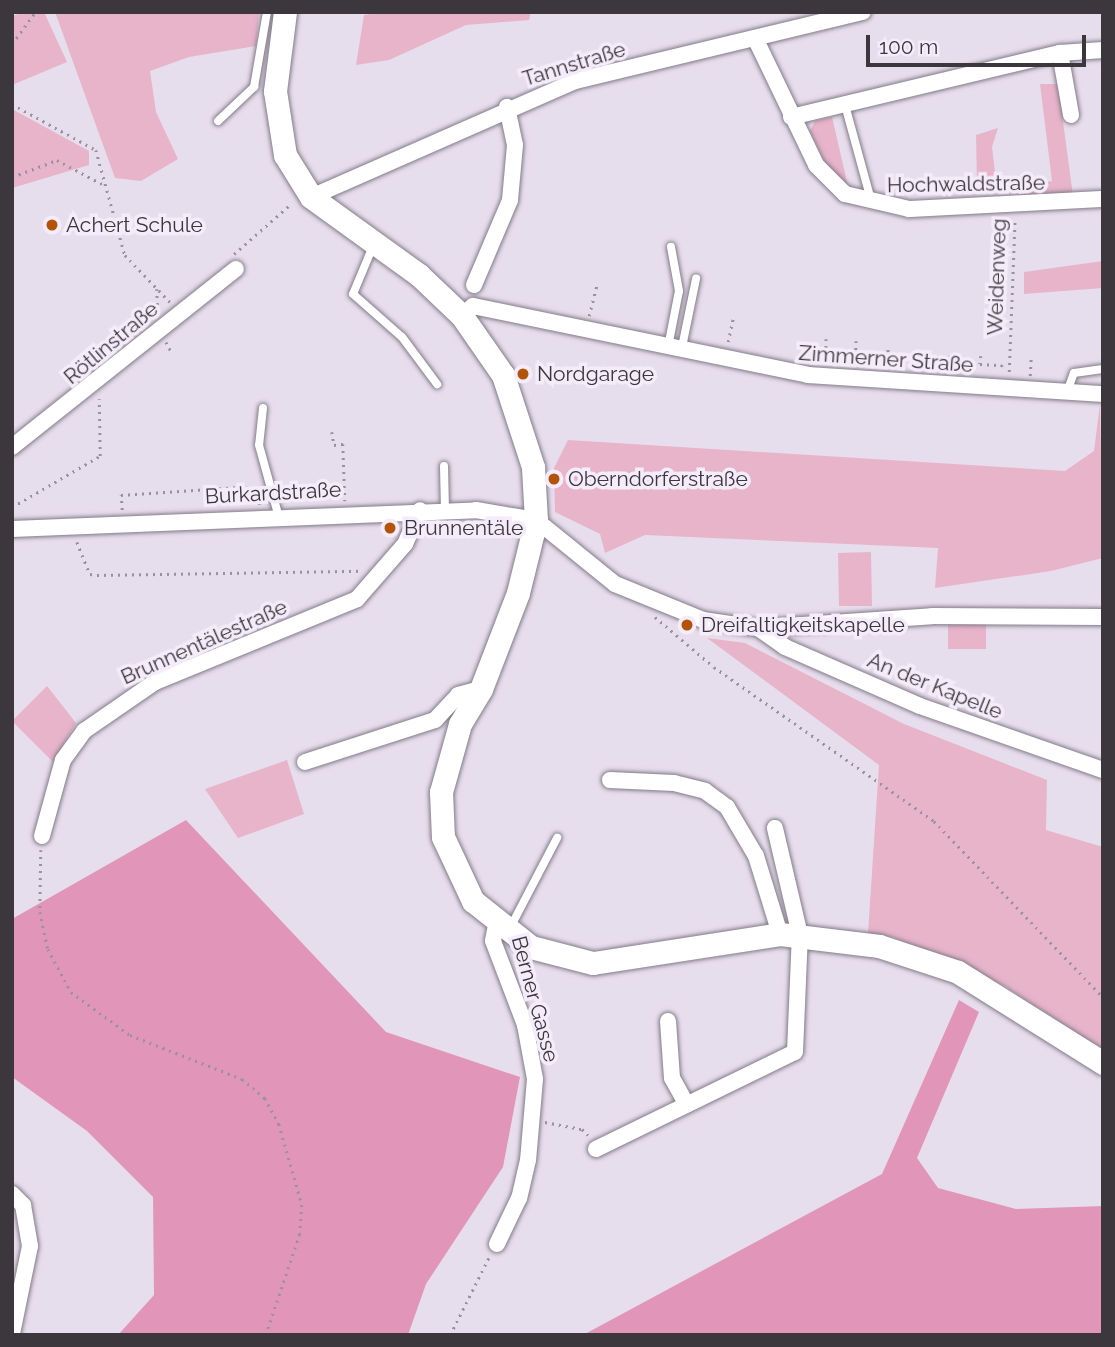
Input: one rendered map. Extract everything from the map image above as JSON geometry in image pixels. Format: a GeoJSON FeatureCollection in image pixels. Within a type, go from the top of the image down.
{"type":"FeatureCollection","features":[{"type":"Feature","properties":{"kind":"street"},"geometry":{"type":"LineString","coordinates":[[285,12],[276,122],[285,155],[303,199],[419,275],[462,316],[503,375],[522,422],[536,520],[503,637],[447,760],[441,825],[452,865],[502,929],[531,947],[593,963],[790,935],[879,946],[958,972],[1103,1063]]}},
{"type":"Feature","properties":{"kind":"street","name":"Tannstraße"},"geometry":{"type":"LineString","coordinates":[[303,199],[507,107],[575,81],[863,12]]}},
{"type":"Feature","properties":{"kind":"street","name":"Hochwaldstraße"},"geometry":{"type":"LineString","coordinates":[[755,38],[816,165],[845,194],[873,205],[1015,207],[1103,199]]}},
{"type":"Feature","properties":{"kind":"street"},"geometry":{"type":"LineString","coordinates":[[792,117],[1060,53],[1103,50]]}},
{"type":"Feature","properties":{"kind":"street"},"geometry":{"type":"LineString","coordinates":[[1060,53],[1071,115]]}},
{"type":"Feature","properties":{"kind":"street"},"geometry":{"type":"LineString","coordinates":[[474,285],[510,200],[515,145],[507,107]]}},
{"type":"Feature","properties":{"kind":"street","name":"Rötlinstraße"},"geometry":{"type":"LineString","coordinates":[[12,447],[92,387],[158,330],[236,269]]}},
{"type":"Feature","properties":{"kind":"street","name":"Zimmerner Straße"},"geometry":{"type":"LineString","coordinates":[[462,316],[473,306],[723,362],[824,376],[1103,394]]}},
{"type":"Feature","properties":{"kind":"street","name":"Brunnentälestraße"},"geometry":{"type":"LineString","coordinates":[[42,836],[63,760],[120,702],[357,599],[377,582],[420,510]]}},
{"type":"Feature","properties":{"kind":"street","name":"Burkardstraße"},"geometry":{"type":"LineString","coordinates":[[12,529],[346,511],[445,510],[536,520]]}},
{"type":"Feature","properties":{"kind":"street"},"geometry":{"type":"LineString","coordinates":[[536,520],[615,584],[656,606],[758,628],[932,616],[1103,617]]}},
{"type":"Feature","properties":{"kind":"street","name":"An der Kapelle"},"geometry":{"type":"LineString","coordinates":[[758,628],[785,647],[920,706],[1103,770]]}},
{"type":"Feature","properties":{"kind":"street"},"geometry":{"type":"LineString","coordinates":[[304,762],[435,720],[458,695],[481,689]]}},
{"type":"Feature","properties":{"kind":"street"},"geometry":{"type":"LineString","coordinates":[[610,780],[674,783],[705,791],[727,807],[756,856],[790,935]]}},
{"type":"Feature","properties":{"kind":"street"},"geometry":{"type":"LineString","coordinates":[[596,1149],[795,1052],[790,935],[775,828]]}},
{"type":"Feature","properties":{"kind":"street","name":"Berner Gasse"},"geometry":{"type":"LineString","coordinates":[[497,1244],[519,1198],[535,1079],[527,1039],[493,941],[502,929]]}},
{"type":"Feature","properties":{"kind":"street"},"geometry":{"type":"LineString","coordinates":[[668,1021],[672,1078],[686,1103]]}},
{"type":"Feature","properties":{"kind":"street"},"geometry":{"type":"LineString","coordinates":[[12,1194],[23,1205],[30,1246],[12,1334]]}},
{"type":"Feature","properties":{"kind":"lane"},"geometry":{"type":"LineString","coordinates":[[218,121],[254,86],[267,12]]}},
{"type":"Feature","properties":{"kind":"lane"},"geometry":{"type":"LineString","coordinates":[[845,105],[873,205]]}},
{"type":"Feature","properties":{"kind":"lane"},"geometry":{"type":"LineString","coordinates":[[373,246],[353,294],[402,337],[437,384]]}},
{"type":"Feature","properties":{"kind":"lane"},"geometry":{"type":"LineString","coordinates":[[671,247],[679,291],[674,351]]}},
{"type":"Feature","properties":{"kind":"lane"},"geometry":{"type":"LineString","coordinates":[[674,351],[696,279]]}},
{"type":"Feature","properties":{"kind":"lane"},"geometry":{"type":"LineString","coordinates":[[1067,392],[1074,373],[1103,369]]}},
{"type":"Feature","properties":{"kind":"lane"},"geometry":{"type":"LineString","coordinates":[[263,408],[259,445],[269,514]]}},
{"type":"Feature","properties":{"kind":"lane"},"geometry":{"type":"LineString","coordinates":[[444,466],[445,510]]}},
{"type":"Feature","properties":{"kind":"lane"},"geometry":{"type":"LineString","coordinates":[[502,929],[557,838]]}},
{"type":"Feature","properties":{"kind":"path"},"geometry":{"type":"LineString","coordinates":[[12,44],[35,12]]}},
{"type":"Feature","properties":{"kind":"path"},"geometry":{"type":"LineString","coordinates":[[12,104],[96,150],[125,255],[169,302]]}},
{"type":"Feature","properties":{"kind":"path"},"geometry":{"type":"LineString","coordinates":[[12,177],[57,160],[106,186]]}},
{"type":"Feature","properties":{"kind":"path"},"geometry":{"type":"LineString","coordinates":[[237,251],[303,199]]}},
{"type":"Feature","properties":{"kind":"path","name":"Weidenweg"},"geometry":{"type":"LineString","coordinates":[[1005,389],[1015,207]]}},
{"type":"Feature","properties":{"kind":"path"},"geometry":{"type":"LineString","coordinates":[[586,330],[597,283]]}},
{"type":"Feature","properties":{"kind":"path"},"geometry":{"type":"LineString","coordinates":[[157,289],[158,330]]}},
{"type":"Feature","properties":{"kind":"path"},"geometry":{"type":"LineString","coordinates":[[723,362],[733,319]]}},
{"type":"Feature","properties":{"kind":"path"},"geometry":{"type":"LineString","coordinates":[[824,376],[826,339]]}},
{"type":"Feature","properties":{"kind":"path"},"geometry":{"type":"LineString","coordinates":[[855,378],[856,341]]}},
{"type":"Feature","properties":{"kind":"path"},"geometry":{"type":"LineString","coordinates":[[886,380],[888,345]]}},
{"type":"Feature","properties":{"kind":"path"},"geometry":{"type":"LineString","coordinates":[[932,383],[940,351]]}},
{"type":"Feature","properties":{"kind":"path"},"geometry":{"type":"LineString","coordinates":[[981,356],[980,364],[1002,365],[1005,389]]}},
{"type":"Feature","properties":{"kind":"path"},"geometry":{"type":"LineString","coordinates":[[12,507],[100,456],[102,409],[92,387]]}},
{"type":"Feature","properties":{"kind":"path"},"geometry":{"type":"LineString","coordinates":[[332,432],[334,445],[343,444],[346,511]]}},
{"type":"Feature","properties":{"kind":"path"},"geometry":{"type":"LineString","coordinates":[[123,522],[121,495],[176,490],[257,489],[269,514]]}},
{"type":"Feature","properties":{"kind":"path"},"geometry":{"type":"LineString","coordinates":[[71,526],[90,574],[358,567],[377,582]]}},
{"type":"Feature","properties":{"kind":"path"},"geometry":{"type":"LineString","coordinates":[[656,606],[658,625],[934,821],[1103,997]]}},
{"type":"Feature","properties":{"kind":"path"},"geometry":{"type":"LineString","coordinates":[[42,836],[40,912],[48,949],[71,992],[130,1035],[242,1079],[265,1098],[279,1124],[302,1205],[290,1271],[266,1335]]}},
{"type":"Feature","properties":{"kind":"path"},"geometry":{"type":"LineString","coordinates":[[531,1121],[582,1129],[596,1149]]}},
{"type":"Feature","properties":{"kind":"path"},"geometry":{"type":"LineString","coordinates":[[450,1335],[455,1315],[497,1244]]}},
{"type":"Feature","properties":{"kind":"shaded area"},"geometry":{"type":"Polygon","coordinates":[[[24,12],[44,12],[67,62],[12,85],[12,16],[24,12]]]}},
{"type":"Feature","properties":{"kind":"shaded area"},"geometry":{"type":"Polygon","coordinates":[[[55,12],[259,12],[256,46],[189,57],[150,71],[156,112],[178,159],[141,181],[115,178],[55,12]]]}},
{"type":"Feature","properties":{"kind":"shaded area"},"geometry":{"type":"Polygon","coordinates":[[[382,12],[531,12],[529,20],[466,25],[389,60],[356,65],[364,15],[382,12]]]}},
{"type":"Feature","properties":{"kind":"shaded area"},"geometry":{"type":"Polygon","coordinates":[[[1040,84],[1058,84],[1073,196],[1022,199],[1019,186],[1052,181],[1040,84]]]}},
{"type":"Feature","properties":{"kind":"shaded area"},"geometry":{"type":"Polygon","coordinates":[[[12,109],[89,151],[89,165],[12,188],[12,109]]]}},
{"type":"Feature","properties":{"kind":"shaded area"},"geometry":{"type":"Polygon","coordinates":[[[832,117],[848,186],[829,171],[810,131],[815,121],[832,117]]]}},
{"type":"Feature","properties":{"kind":"shaded area"},"geometry":{"type":"Polygon","coordinates":[[[998,128],[992,147],[996,181],[977,183],[976,135],[998,128]]]}},
{"type":"Feature","properties":{"kind":"shaded area"},"geometry":{"type":"Polygon","coordinates":[[[1103,261],[1103,288],[1024,294],[1024,272],[1103,261]]]}},
{"type":"Feature","properties":{"kind":"shaded area"},"geometry":{"type":"Polygon","coordinates":[[[1100,404],[1103,558],[1051,571],[935,588],[938,548],[645,535],[605,553],[600,534],[555,512],[554,468],[568,440],[1065,471],[1094,451],[1100,404]]]}},
{"type":"Feature","properties":{"kind":"shaded area"},"geometry":{"type":"Polygon","coordinates":[[[871,552],[872,606],[839,606],[838,553],[871,552]]]}},
{"type":"Feature","properties":{"kind":"shaded area"},"geometry":{"type":"Polygon","coordinates":[[[948,624],[986,624],[986,649],[948,649],[948,624]]]}},
{"type":"Feature","properties":{"kind":"shaded area"},"geometry":{"type":"Polygon","coordinates":[[[707,638],[745,643],[904,724],[1047,780],[1046,830],[1103,847],[1103,1050],[1003,985],[893,937],[868,933],[879,765],[707,638]]]}},
{"type":"Feature","properties":{"kind":"shaded area"},"geometry":{"type":"Polygon","coordinates":[[[47,686],[76,723],[53,762],[12,721],[47,686]]]}},
{"type":"Feature","properties":{"kind":"shaded area"},"geometry":{"type":"Polygon","coordinates":[[[287,760],[304,814],[238,838],[205,789],[287,760]]]}},
{"type":"Feature","properties":{"kind":"shaded area"},"geometry":{"type":"Polygon","coordinates":[[[186,820],[386,1032],[520,1077],[503,1167],[426,1284],[408,1335],[118,1335],[154,1295],[153,1197],[87,1131],[12,1077],[12,919],[186,820]]]}},
{"type":"Feature","properties":{"kind":"shaded area"},"geometry":{"type":"Polygon","coordinates":[[[959,1000],[979,1012],[917,1158],[938,1188],[1016,1209],[1103,1206],[1103,1335],[583,1335],[882,1174],[959,1000]]]}},
{"type":"Feature","properties":{"kind":"place","name":"Achert Schule"},"geometry":{"type":"Point","coordinates":[52,225]}},
{"type":"Feature","properties":{"kind":"place","name":"Nordgarage"},"geometry":{"type":"Point","coordinates":[523,374]}},
{"type":"Feature","properties":{"kind":"place","name":"Oberndorferstraße"},"geometry":{"type":"Point","coordinates":[554,479]}},
{"type":"Feature","properties":{"kind":"place","name":"Brunnentäle"},"geometry":{"type":"Point","coordinates":[390,528]}},
{"type":"Feature","properties":{"kind":"place","name":"Dreifaltigkeitskapelle"},"geometry":{"type":"Point","coordinates":[687,625]}}]}
